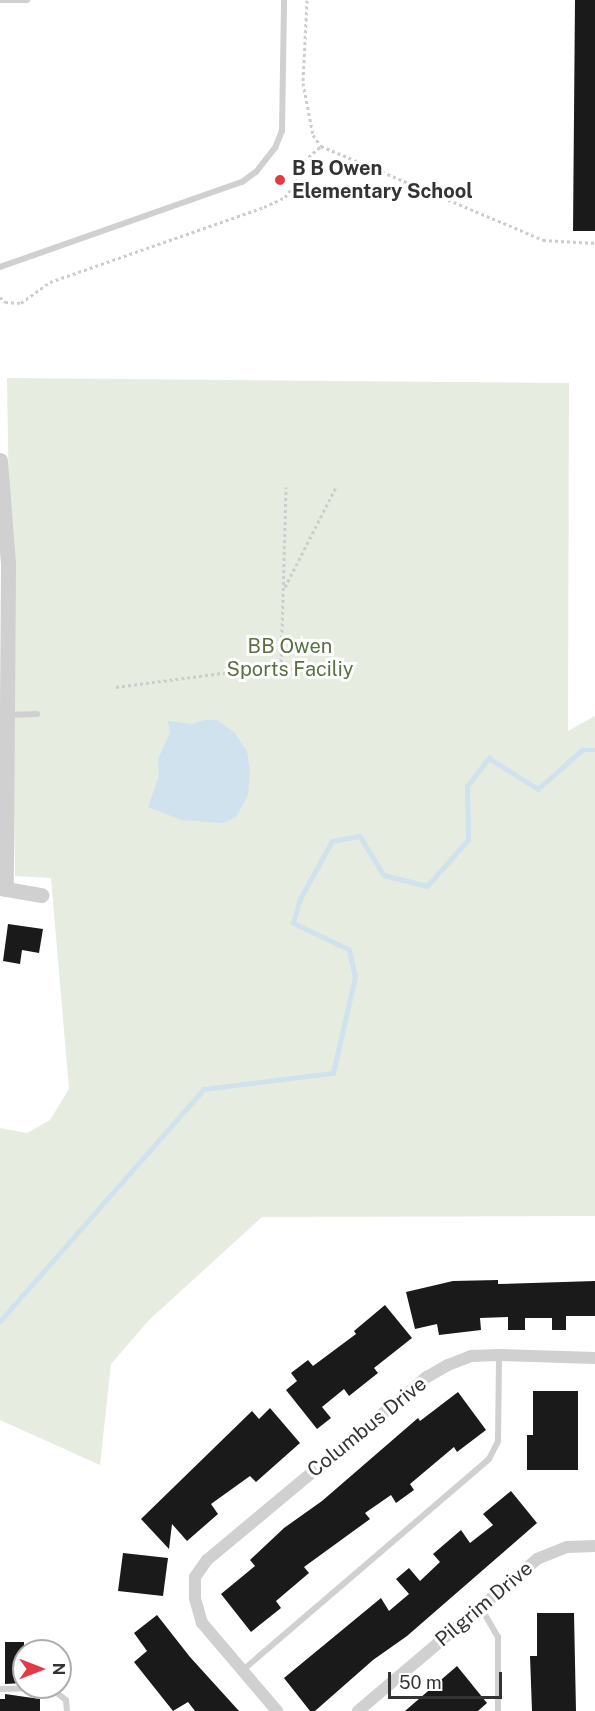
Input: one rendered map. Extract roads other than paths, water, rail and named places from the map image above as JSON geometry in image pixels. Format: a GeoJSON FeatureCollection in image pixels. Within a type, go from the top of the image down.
{"type":"FeatureCollection","features":[{"type":"Feature","properties":{"kind":"street"},"geometry":{"type":"LineString","coordinates":[[0,459],[8,564],[3,889],[41,895]]}},
{"type":"Feature","properties":{"kind":"street","name":"Columbus Drive"},"geometry":{"type":"LineString","coordinates":[[242,1670],[202,1623],[195,1598],[195,1576],[207,1560],[427,1377],[472,1356],[499,1354],[595,1358]]}},
{"type":"Feature","properties":{"kind":"street","name":"Pilgrim Drive"},"geometry":{"type":"LineString","coordinates":[[358,1711],[480,1605],[537,1559],[567,1547],[595,1546]]}},
{"type":"Feature","properties":{"kind":"street"},"geometry":{"type":"LineString","coordinates":[[242,1670],[277,1711]]}},
{"type":"Feature","properties":{"kind":"lane"},"geometry":{"type":"LineString","coordinates":[[0,0],[27,0]]}},
{"type":"Feature","properties":{"kind":"lane"},"geometry":{"type":"LineString","coordinates":[[0,267],[242,182],[256,172],[275,148],[282,131],[284,0]]}},
{"type":"Feature","properties":{"kind":"lane"},"geometry":{"type":"LineString","coordinates":[[7,715],[37,714]]}},
{"type":"Feature","properties":{"kind":"lane"},"geometry":{"type":"LineString","coordinates":[[242,1670],[489,1459],[498,1441],[499,1354]]}},
{"type":"Feature","properties":{"kind":"lane"},"geometry":{"type":"LineString","coordinates":[[480,1605],[498,1637],[498,1711]]}},
{"type":"Feature","properties":{"kind":"lane"},"geometry":{"type":"LineString","coordinates":[[0,1689],[43,1688],[57,1693],[66,1700],[68,1711]]}},
{"type":"Feature","properties":{"kind":"water"},"geometry":{"type":"Polygon","coordinates":[[[204,720],[217,720],[234,732],[247,751],[250,772],[248,795],[236,817],[223,823],[181,820],[148,807],[159,776],[158,759],[170,733],[168,721],[192,724],[204,720]]]}},
{"type":"Feature","properties":{"kind":"waterway"},"geometry":{"type":"LineString","coordinates":[[0,1321],[204,1089],[333,1073],[355,977],[349,950],[293,923],[300,899],[332,841],[360,836],[384,875],[427,886],[468,840],[467,786],[489,758],[538,789],[582,750],[595,750]]}},
{"type":"Feature","properties":{"kind":"place","name":"B B Owen Elementary School"},"geometry":{"type":"Point","coordinates":[280,180]}},
{"type":"Feature","properties":{"kind":"park label","name":"BB Owen Sports Faciliy"},"geometry":{"type":"Point","coordinates":[290,658]}}]}
